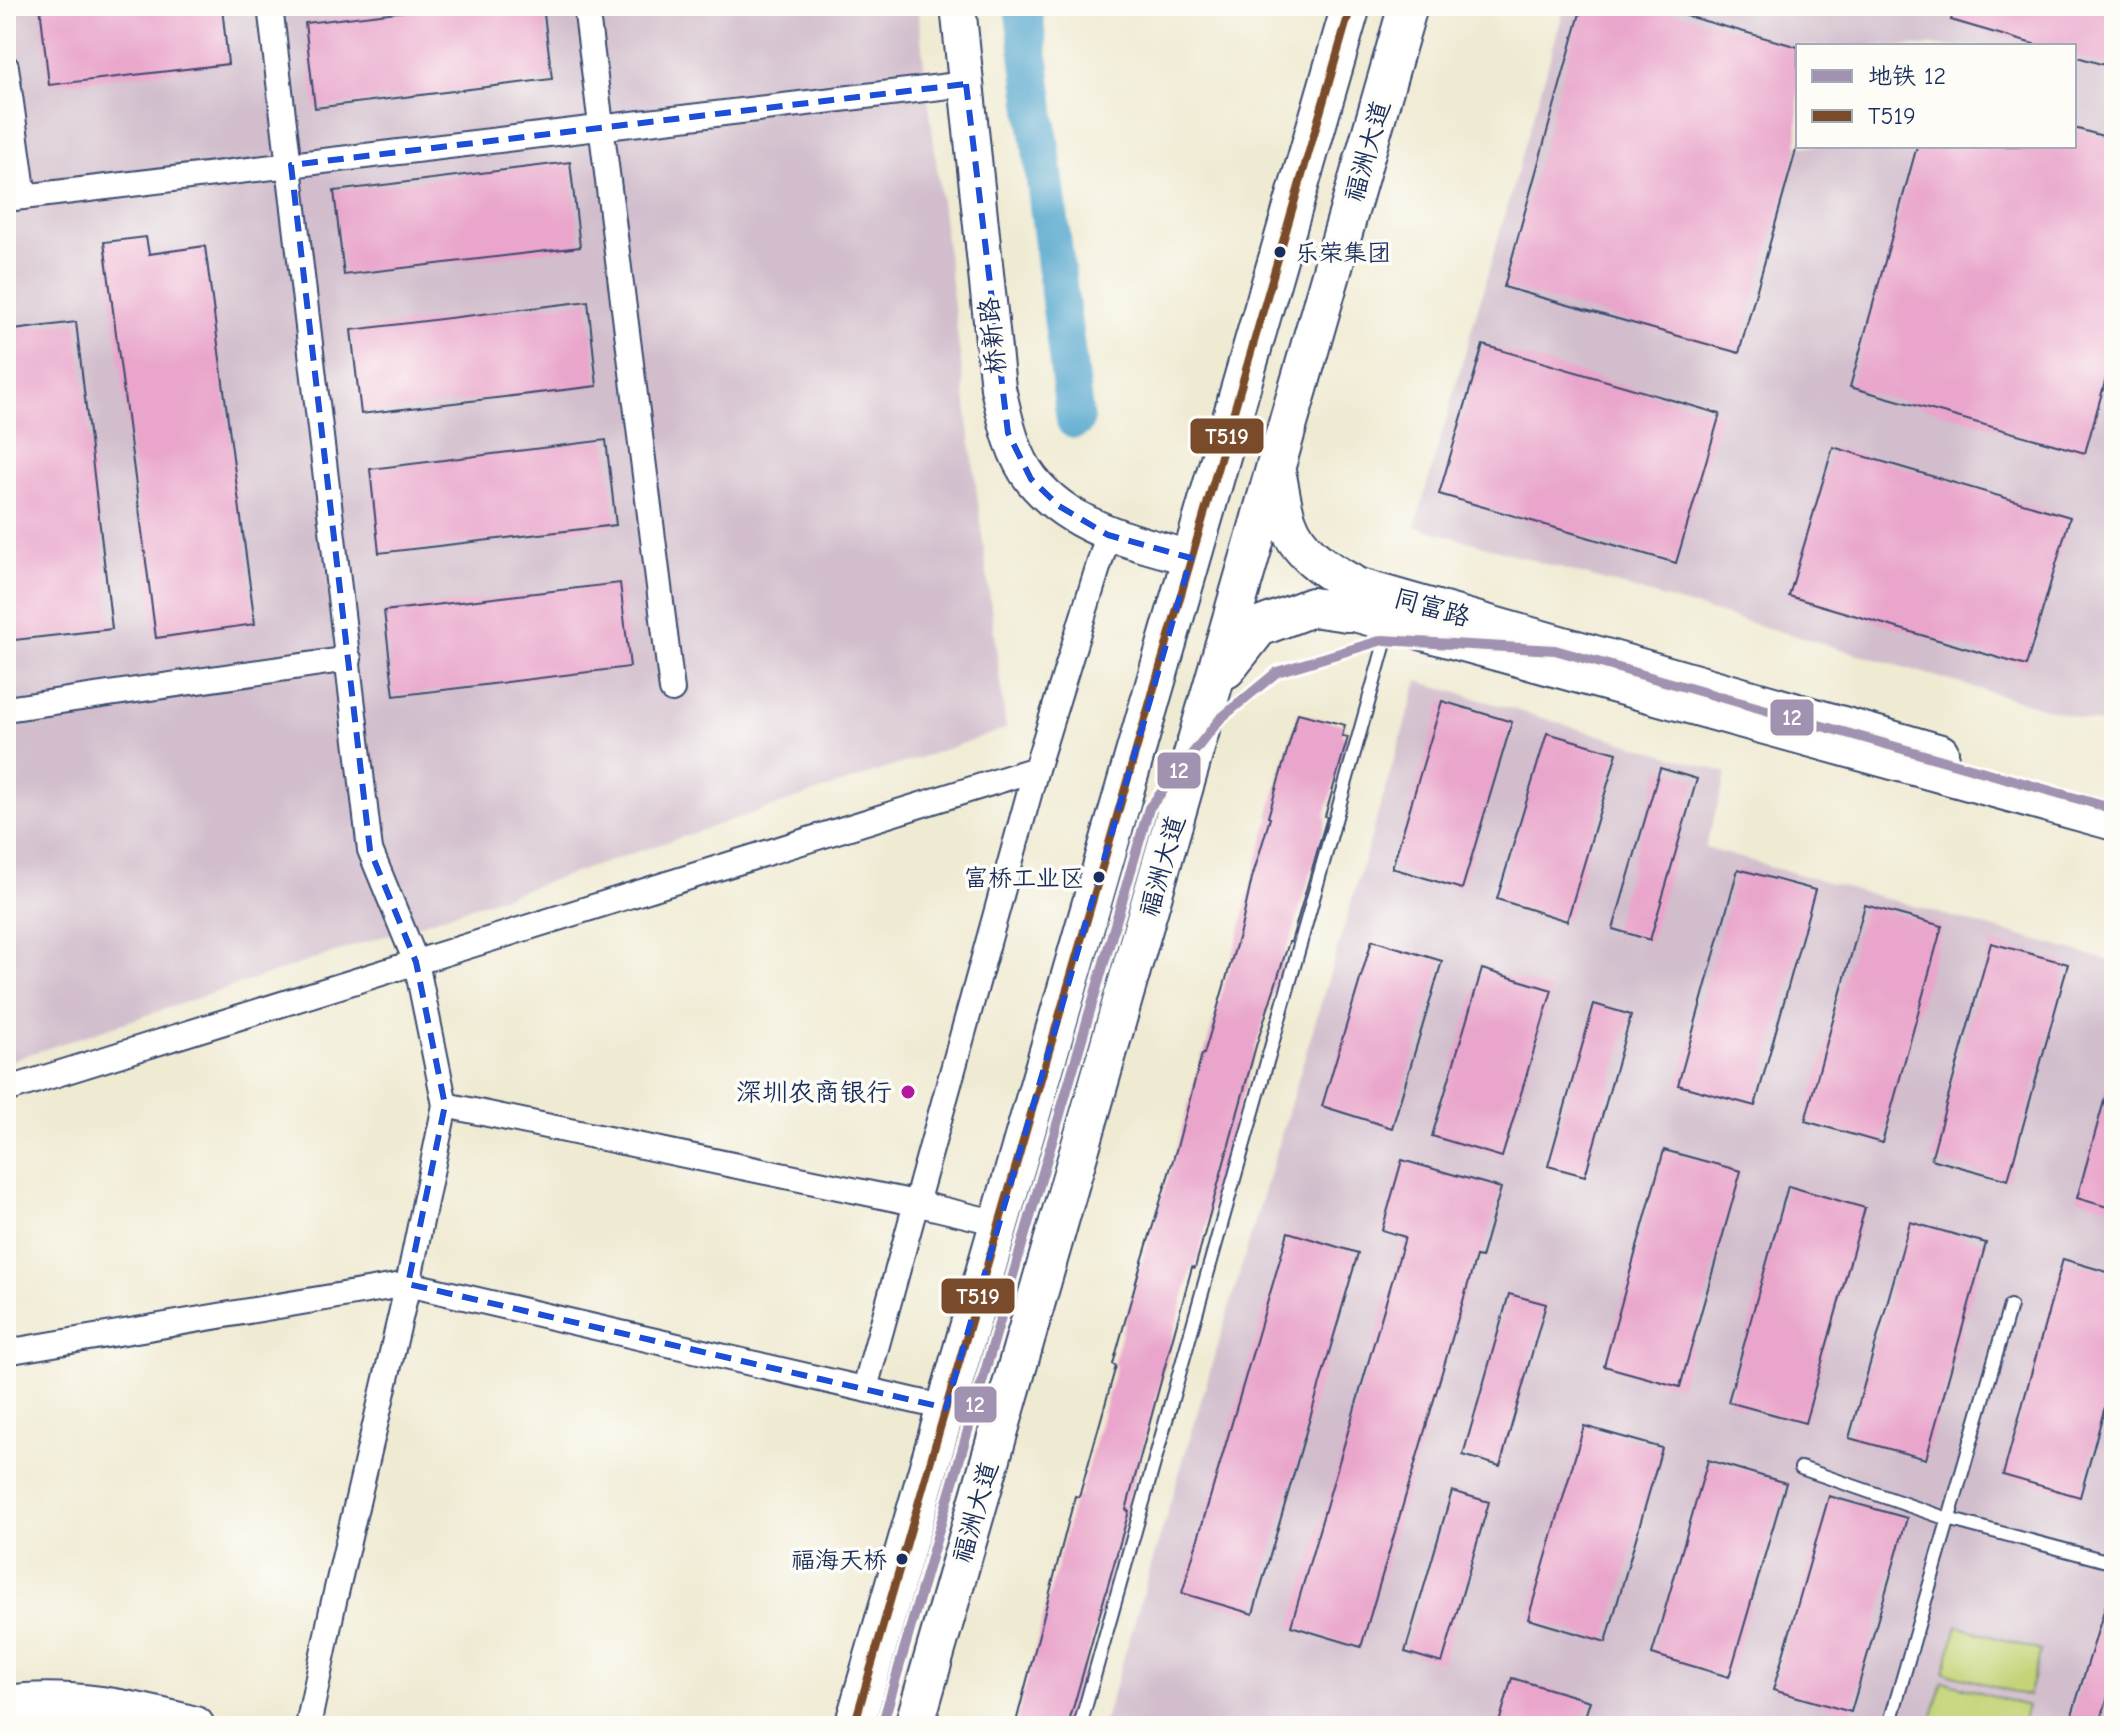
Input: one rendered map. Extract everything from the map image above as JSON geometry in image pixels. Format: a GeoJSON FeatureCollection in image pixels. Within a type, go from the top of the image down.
{"type":"FeatureCollection","features":[{"type":"Feature","properties":{"kind":"main road"},"geometry":{"type":"LineString","coordinates":[[855,1720],[1351,6]]}},
{"type":"Feature","properties":{"kind":"main road","name":"福洲大道"},"geometry":{"type":"LineString","coordinates":[[914,1726],[1408,6]]}},
{"type":"Feature","properties":{"kind":"main road"},"geometry":{"type":"LineString","coordinates":[[1215,684],[1259,627],[1312,607],[1348,598],[1301,544],[1287,522],[1276,470]]}},
{"type":"Feature","properties":{"kind":"main road"},"geometry":{"type":"LineString","coordinates":[[6,1705],[60,1703],[106,1706],[195,1726]]}},
{"type":"Feature","properties":{"kind":"street"},"geometry":{"type":"LineString","coordinates":[[270,6],[370,850],[416,962],[445,1105],[408,1284],[308,1726]]}},
{"type":"Feature","properties":{"kind":"street"},"geometry":{"type":"LineString","coordinates":[[586,6],[672,690]]}},
{"type":"Feature","properties":{"kind":"street","name":"桥新路"},"geometry":{"type":"LineString","coordinates":[[958,6],[998,388],[1008,433],[1031,479],[1059,506],[1108,535],[1191,558]]}},
{"type":"Feature","properties":{"kind":"street"},"geometry":{"type":"LineString","coordinates":[[6,67],[15,198],[966,84]]}},
{"type":"Feature","properties":{"kind":"street"},"geometry":{"type":"LineString","coordinates":[[865,1388],[1036,769],[1108,535]]}},
{"type":"Feature","properties":{"kind":"street","name":"同富路"},"geometry":{"type":"LineString","coordinates":[[1348,598],[1390,625],[2114,823]]}},
{"type":"Feature","properties":{"kind":"street","name":"同富路"},"geometry":{"type":"LineString","coordinates":[[1348,598],[2114,802]]}},
{"type":"Feature","properties":{"kind":"street"},"geometry":{"type":"LineString","coordinates":[[6,709],[349,659]]}},
{"type":"Feature","properties":{"kind":"street"},"geometry":{"type":"LineString","coordinates":[[6,1090],[1036,769]]}},
{"type":"Feature","properties":{"kind":"street"},"geometry":{"type":"LineString","coordinates":[[445,1105],[999,1223]]}},
{"type":"Feature","properties":{"kind":"street"},"geometry":{"type":"LineString","coordinates":[[6,1352],[408,1284],[946,1408]]}},
{"type":"Feature","properties":{"kind":"lane"},"geometry":{"type":"LineString","coordinates":[[1080,1726],[1390,625]]}},
{"type":"Feature","properties":{"kind":"lane"},"geometry":{"type":"LineString","coordinates":[[1889,1726],[2010,1306]]}},
{"type":"Feature","properties":{"kind":"lane"},"geometry":{"type":"LineString","coordinates":[[1801,1468],[1948,1519],[2114,1563]]}},
{"type":"Feature","properties":{"kind":"highlighted area"},"geometry":{"type":"Polygon","coordinates":[[[966,84],[1008,433],[1031,479],[1059,506],[1108,535],[1191,558],[946,1408],[408,1284],[445,1105],[416,962],[370,850],[291,165],[966,84]]]}},
{"type":"Feature","properties":{"kind":"shaded area"},"geometry":{"type":"Polygon","coordinates":[[[6,6],[917,6],[1006,729],[6,1062],[6,6]]]}},
{"type":"Feature","properties":{"kind":"shaded area"},"geometry":{"type":"Polygon","coordinates":[[[1565,6],[2114,6],[2114,728],[1415,526],[1565,6]]]}},
{"type":"Feature","properties":{"kind":"shaded area"},"geometry":{"type":"Polygon","coordinates":[[[1418,681],[1727,773],[1705,848],[2114,962],[2114,1726],[1103,1726],[1418,681]]]}},
{"type":"Feature","properties":{"kind":"green space"},"geometry":{"type":"Polygon","coordinates":[[[1957,1626],[2041,1651],[2028,1696],[1944,1672],[1957,1626]]]}},
{"type":"Feature","properties":{"kind":"green space"},"geometry":{"type":"Polygon","coordinates":[[[1943,1681],[2027,1706],[2021,1726],[1930,1726],[1943,1681]]]}},
{"type":"Feature","properties":{"kind":"building"},"geometry":{"type":"Polygon","coordinates":[[[40,6],[222,6],[228,64],[49,85],[40,6]]]}},
{"type":"Feature","properties":{"kind":"building"},"geometry":{"type":"Polygon","coordinates":[[[447,6],[543,6],[552,79],[315,108],[305,23],[447,6]]]}},
{"type":"Feature","properties":{"kind":"building"},"geometry":{"type":"Polygon","coordinates":[[[1582,6],[1651,6],[1796,46],[1797,148],[1739,353],[1504,287],[1582,6]]]}},
{"type":"Feature","properties":{"kind":"building"},"geometry":{"type":"Polygon","coordinates":[[[1955,6],[2114,6],[2114,68],[2076,57],[2076,44],[2033,44],[1951,20],[1955,6]]]}},
{"type":"Feature","properties":{"kind":"building"},"geometry":{"type":"Polygon","coordinates":[[[2076,129],[2114,139],[2114,350],[2085,453],[1850,387],[1916,148],[2076,148],[2076,129]]]}},
{"type":"Feature","properties":{"kind":"building"},"geometry":{"type":"Polygon","coordinates":[[[570,162],[580,247],[344,275],[334,191],[570,162]]]}},
{"type":"Feature","properties":{"kind":"building"},"geometry":{"type":"Polygon","coordinates":[[[146,237],[149,254],[205,246],[255,624],[156,638],[104,242],[146,237]]]}},
{"type":"Feature","properties":{"kind":"building"},"geometry":{"type":"Polygon","coordinates":[[[588,301],[597,386],[361,414],[351,330],[588,301]]]}},
{"type":"Feature","properties":{"kind":"building"},"geometry":{"type":"Polygon","coordinates":[[[76,322],[112,629],[6,641],[6,331],[76,322]]]}},
{"type":"Feature","properties":{"kind":"building"},"geometry":{"type":"Polygon","coordinates":[[[1483,345],[1720,414],[1676,563],[1439,494],[1483,345]]]}},
{"type":"Feature","properties":{"kind":"building"},"geometry":{"type":"Polygon","coordinates":[[[606,440],[616,525],[379,553],[370,469],[606,440]]]}},
{"type":"Feature","properties":{"kind":"building"},"geometry":{"type":"Polygon","coordinates":[[[1833,447],[2070,517],[2026,666],[1789,596],[1833,447]]]}},
{"type":"Feature","properties":{"kind":"building"},"geometry":{"type":"Polygon","coordinates":[[[620,583],[630,667],[394,696],[384,611],[620,583]]]}},
{"type":"Feature","properties":{"kind":"building"},"geometry":{"type":"Polygon","coordinates":[[[1442,701],[1512,722],[1462,889],[1392,868],[1442,701]]]}},
{"type":"Feature","properties":{"kind":"building"},"geometry":{"type":"Polygon","coordinates":[[[1298,713],[1345,725],[1342,736],[1348,737],[1327,817],[1291,942],[1256,1046],[1195,1268],[1192,1267],[1126,1510],[1129,1511],[1068,1726],[1015,1726],[1075,1496],[1079,1497],[1116,1366],[1113,1364],[1241,928],[1298,713]]]}},
{"type":"Feature","properties":{"kind":"building"},"geometry":{"type":"Polygon","coordinates":[[[1547,733],[1617,753],[1567,921],[1497,899],[1547,733]]]}},
{"type":"Feature","properties":{"kind":"building"},"geometry":{"type":"Polygon","coordinates":[[[1660,768],[1697,779],[1650,940],[1613,929],[1660,768]]]}},
{"type":"Feature","properties":{"kind":"building"},"geometry":{"type":"Polygon","coordinates":[[[1738,869],[1815,890],[1755,1106],[1678,1085],[1738,869]]]}},
{"type":"Feature","properties":{"kind":"building"},"geometry":{"type":"Polygon","coordinates":[[[1865,905],[1942,926],[1882,1143],[1805,1121],[1865,905]]]}},
{"type":"Feature","properties":{"kind":"building"},"geometry":{"type":"Polygon","coordinates":[[[1372,940],[1442,961],[1392,1128],[1322,1106],[1372,940]]]}},
{"type":"Feature","properties":{"kind":"building"},"geometry":{"type":"Polygon","coordinates":[[[1991,943],[2068,964],[2008,1180],[1931,1159],[1991,943]]]}},
{"type":"Feature","properties":{"kind":"building"},"geometry":{"type":"Polygon","coordinates":[[[1482,969],[1552,990],[1502,1157],[1432,1136],[1482,969]]]}},
{"type":"Feature","properties":{"kind":"building"},"geometry":{"type":"Polygon","coordinates":[[[1594,1004],[1631,1015],[1585,1176],[1548,1166],[1594,1004]]]}},
{"type":"Feature","properties":{"kind":"building"},"geometry":{"type":"Polygon","coordinates":[[[2109,1083],[2114,1084],[2114,1209],[2077,1198],[2109,1083]]]}},
{"type":"Feature","properties":{"kind":"building"},"geometry":{"type":"Polygon","coordinates":[[[1664,1150],[1741,1171],[1680,1387],[1604,1366],[1664,1150]]]}},
{"type":"Feature","properties":{"kind":"building"},"geometry":{"type":"Polygon","coordinates":[[[1402,1160],[1501,1188],[1481,1258],[1476,1257],[1361,1647],[1291,1626],[1405,1237],[1382,1230],[1402,1160]]]}},
{"type":"Feature","properties":{"kind":"building"},"geometry":{"type":"Polygon","coordinates":[[[1788,1186],[1865,1208],[1805,1423],[1728,1402],[1788,1186]]]}},
{"type":"Feature","properties":{"kind":"building"},"geometry":{"type":"Polygon","coordinates":[[[1910,1222],[1986,1243],[1926,1459],[1849,1438],[1910,1222]]]}},
{"type":"Feature","properties":{"kind":"building"},"geometry":{"type":"Polygon","coordinates":[[[1288,1232],[1358,1253],[1253,1614],[1182,1593],[1288,1232]]]}},
{"type":"Feature","properties":{"kind":"building"},"geometry":{"type":"Polygon","coordinates":[[[2063,1259],[2114,1274],[2114,1374],[2080,1497],[2003,1475],[2063,1259]]]}},
{"type":"Feature","properties":{"kind":"building"},"geometry":{"type":"Polygon","coordinates":[[[1509,1294],[1546,1304],[1500,1466],[1463,1455],[1509,1294]]]}},
{"type":"Feature","properties":{"kind":"building"},"geometry":{"type":"Polygon","coordinates":[[[1584,1426],[1662,1448],[1606,1642],[1528,1619],[1584,1426]]]}},
{"type":"Feature","properties":{"kind":"building"},"geometry":{"type":"Polygon","coordinates":[[[1708,1460],[1786,1483],[1729,1677],[1652,1654],[1708,1460]]]}},
{"type":"Feature","properties":{"kind":"building"},"geometry":{"type":"Polygon","coordinates":[[[1452,1491],[1489,1502],[1442,1663],[1405,1652],[1452,1491]]]}},
{"type":"Feature","properties":{"kind":"building"},"geometry":{"type":"Polygon","coordinates":[[[1829,1496],[1907,1518],[1851,1712],[1773,1690],[1829,1496]]]}},
{"type":"Feature","properties":{"kind":"building"},"geometry":{"type":"Polygon","coordinates":[[[2110,1591],[2114,1592],[2114,1676],[2099,1726],[2095,1726],[2071,1718],[2110,1591]]]}},
{"type":"Feature","properties":{"kind":"building"},"geometry":{"type":"Polygon","coordinates":[[[1512,1678],[1590,1701],[1582,1726],[1498,1726],[1512,1678]]]}},
{"type":"Feature","properties":{"kind":"waterway"},"geometry":{"type":"LineString","coordinates":[[1023,6],[1075,420]]}},
{"type":"Feature","properties":{"kind":"metro line","name":"12"},"geometry":{"type":"LineString","coordinates":[[882,1726],[1149,808],[1220,719],[1277,672],[1383,640],[1555,650],[2114,809]]}},
{"type":"Feature","properties":{"kind":"transit line","name":"T519"},"geometry":{"type":"LineString","coordinates":[[854,1726],[1351,6]]}},
{"type":"Feature","properties":{"kind":"place","name":"乐荣集团"},"geometry":{"type":"Point","coordinates":[1280,252]}},
{"type":"Feature","properties":{"kind":"place","name":"富桥工业区"},"geometry":{"type":"Point","coordinates":[1099,877]}},
{"type":"Feature","properties":{"kind":"place","name":"深圳农商银行"},"geometry":{"type":"Point","coordinates":[908,1092]}},
{"type":"Feature","properties":{"kind":"place","name":"福海天桥"},"geometry":{"type":"Point","coordinates":[902,1559]}}]}
